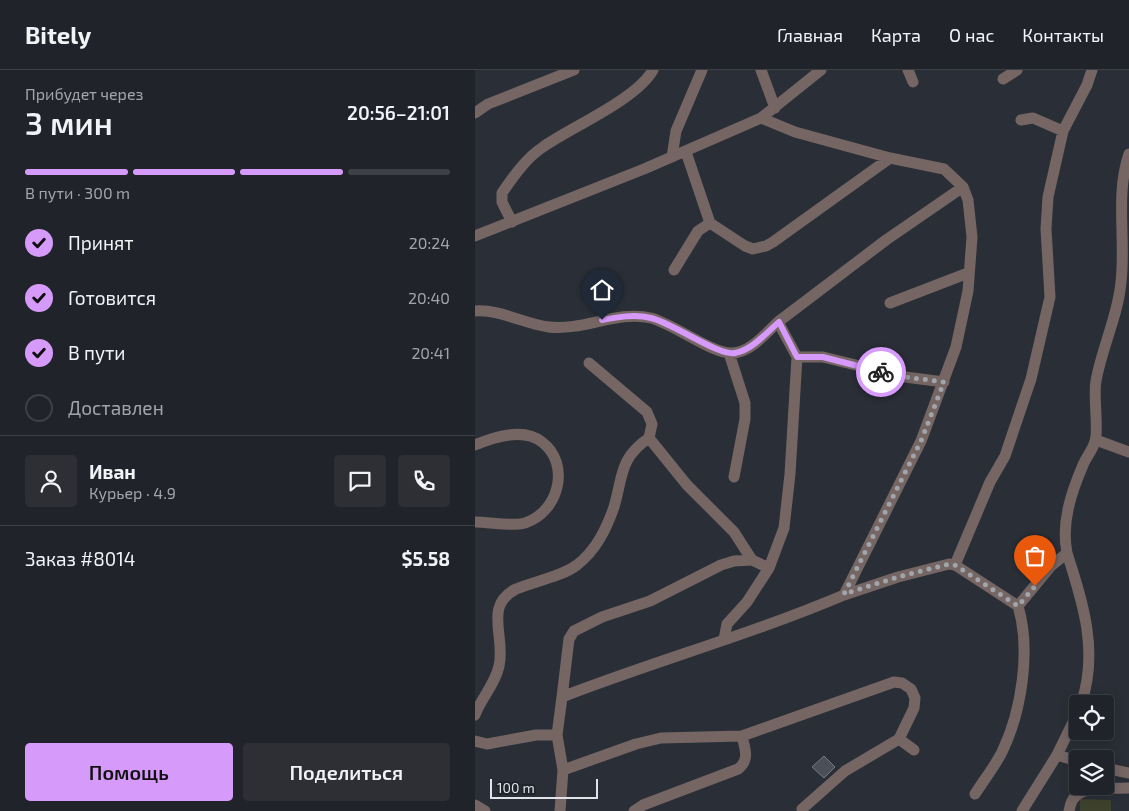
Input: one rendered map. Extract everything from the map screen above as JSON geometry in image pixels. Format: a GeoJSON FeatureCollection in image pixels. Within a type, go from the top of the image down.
{"type":"FeatureCollection","features":[{"type":"Feature","properties":{"kind":"lane"},"geometry":{"type":"LineString","coordinates":[[475,113],[489,104],[574,70]]}},
{"type":"Feature","properties":{"kind":"lane"},"geometry":{"type":"LineString","coordinates":[[513,222],[502,202],[502,193],[528,159],[542,147],[610,107],[639,85],[653,70]]}},
{"type":"Feature","properties":{"kind":"lane"},"geometry":{"type":"LineString","coordinates":[[672,157],[676,132],[702,70]]}},
{"type":"Feature","properties":{"kind":"lane"},"geometry":{"type":"LineString","coordinates":[[761,70],[775,108]]}},
{"type":"Feature","properties":{"kind":"lane"},"geometry":{"type":"LineString","coordinates":[[475,236],[686,152],[761,118],[821,70]]}},
{"type":"Feature","properties":{"kind":"lane"},"geometry":{"type":"LineString","coordinates":[[908,70],[913,82]]}},
{"type":"Feature","properties":{"kind":"lane"},"geometry":{"type":"LineString","coordinates":[[1003,79],[1017,70]]}},
{"type":"Feature","properties":{"kind":"lane"},"geometry":{"type":"LineString","coordinates":[[955,565],[986,490],[1005,456],[1031,379],[1050,297],[1046,211],[1063,131],[1087,85],[1092,70]]}},
{"type":"Feature","properties":{"kind":"lane"},"geometry":{"type":"LineString","coordinates":[[761,118],[795,132],[889,158],[944,169],[963,187],[968,200],[972,237],[967,291],[961,324],[944,382],[921,441],[844,594]]}},
{"type":"Feature","properties":{"kind":"lane"},"geometry":{"type":"LineString","coordinates":[[1021,120],[1033,118],[1063,131]]}},
{"type":"Feature","properties":{"kind":"lane"},"geometry":{"type":"LineString","coordinates":[[686,152],[710,223],[745,246],[753,249],[766,246],[889,158]]}},
{"type":"Feature","properties":{"kind":"lane"},"geometry":{"type":"LineString","coordinates":[[1083,695],[1089,672],[1087,624],[1064,536],[1066,516],[1083,464],[1096,440],[1096,382],[1121,284],[1124,247],[1122,182],[1129,154]]}},
{"type":"Feature","properties":{"kind":"lane"},"geometry":{"type":"LineString","coordinates":[[475,311],[489,311],[550,327],[623,317],[651,318],[674,326],[729,353],[742,351],[886,240],[963,187]]}},
{"type":"Feature","properties":{"kind":"lane"},"geometry":{"type":"LineString","coordinates":[[674,270],[698,231],[710,223]]}},
{"type":"Feature","properties":{"kind":"lane"},"geometry":{"type":"LineString","coordinates":[[890,303],[968,273]]}},
{"type":"Feature","properties":{"kind":"lane"},"geometry":{"type":"LineString","coordinates":[[724,639],[727,624],[747,602],[769,568],[781,541],[786,514],[797,357],[779,322]]}},
{"type":"Feature","properties":{"kind":"lane"},"geometry":{"type":"LineString","coordinates":[[729,353],[745,403],[745,419],[734,477]]}},
{"type":"Feature","properties":{"kind":"lane"},"geometry":{"type":"LineString","coordinates":[[797,357],[823,357],[905,377],[944,382]]}},
{"type":"Feature","properties":{"kind":"lane"},"geometry":{"type":"LineString","coordinates":[[475,715],[488,693],[499,666],[501,649],[497,613],[499,603],[507,593],[575,566],[589,555],[603,534],[614,506],[624,465],[632,451],[649,438],[652,424],[647,412],[589,363]]}},
{"type":"Feature","properties":{"kind":"lane"},"geometry":{"type":"LineString","coordinates":[[475,445],[500,436],[518,435],[534,438],[549,450],[559,474],[558,486],[550,505],[536,518],[516,524],[475,522]]}},
{"type":"Feature","properties":{"kind":"lane"},"geometry":{"type":"LineString","coordinates":[[649,438],[687,485],[734,532],[753,560],[769,568]]}},
{"type":"Feature","properties":{"kind":"lane"},"geometry":{"type":"LineString","coordinates":[[1096,440],[1129,452]]}},
{"type":"Feature","properties":{"kind":"lane"},"geometry":{"type":"LineString","coordinates":[[1018,606],[1051,566],[1067,553]]}},
{"type":"Feature","properties":{"kind":"lane"},"geometry":{"type":"LineString","coordinates":[[560,811],[563,770],[557,735],[569,639],[574,631],[602,616],[650,601],[721,565],[753,560]]}},
{"type":"Feature","properties":{"kind":"lane"},"geometry":{"type":"LineString","coordinates":[[562,698],[807,611],[844,594],[928,568],[945,564],[955,565],[1018,606],[1025,641],[1019,696],[1002,753],[975,794]]}},
{"type":"Feature","properties":{"kind":"lane"},"geometry":{"type":"LineString","coordinates":[[563,770],[636,744],[661,738],[743,736],[894,682],[902,683],[911,689],[915,698],[914,708],[899,739],[845,771],[801,810]]}},
{"type":"Feature","properties":{"kind":"lane"},"geometry":{"type":"LineString","coordinates":[[1022,811],[1057,755],[1069,730]]}},
{"type":"Feature","properties":{"kind":"lane"},"geometry":{"type":"LineString","coordinates":[[475,741],[487,744],[536,735],[557,735]]}},
{"type":"Feature","properties":{"kind":"lane"},"geometry":{"type":"LineString","coordinates":[[634,811],[643,805],[738,769],[744,764],[747,757],[743,736]]}},
{"type":"Feature","properties":{"kind":"lane"},"geometry":{"type":"LineString","coordinates":[[899,739],[914,750]]}},
{"type":"Feature","properties":{"kind":"lane"},"geometry":{"type":"LineString","coordinates":[[1057,755],[1069,759]]}},
{"type":"Feature","properties":{"kind":"lane"},"geometry":{"type":"LineString","coordinates":[[1114,770],[1129,773]]}},
{"type":"Feature","properties":{"kind":"lane"},"geometry":{"type":"LineString","coordinates":[[1069,811],[1073,798],[1087,790],[1129,788]]}},
{"type":"Feature","properties":{"kind":"lane"},"geometry":{"type":"LineString","coordinates":[[475,805],[485,811]]}},
{"type":"Feature","properties":{"kind":"green space"},"geometry":{"type":"Polygon","coordinates":[[[1080,799],[1111,800],[1111,811],[1080,811],[1080,799]]]}},
{"type":"Feature","properties":{"kind":"building"},"geometry":{"type":"Polygon","coordinates":[[[824,756],[835,767],[824,778],[812,767],[824,756]]]}},
{"type":"Feature","properties":{"kind":"way so far"},"geometry":{"type":"LineString","coordinates":[[881,372],[944,382],[921,441],[903,472],[863,560],[844,594],[945,564],[955,565],[1018,606],[1035,586]]}},
{"type":"Feature","properties":{"kind":"route"},"geometry":{"type":"LineString","coordinates":[[602,320],[639,316],[651,318],[674,326],[729,353],[742,351],[779,322],[797,357],[809,355],[823,357],[881,372]]}}]}
